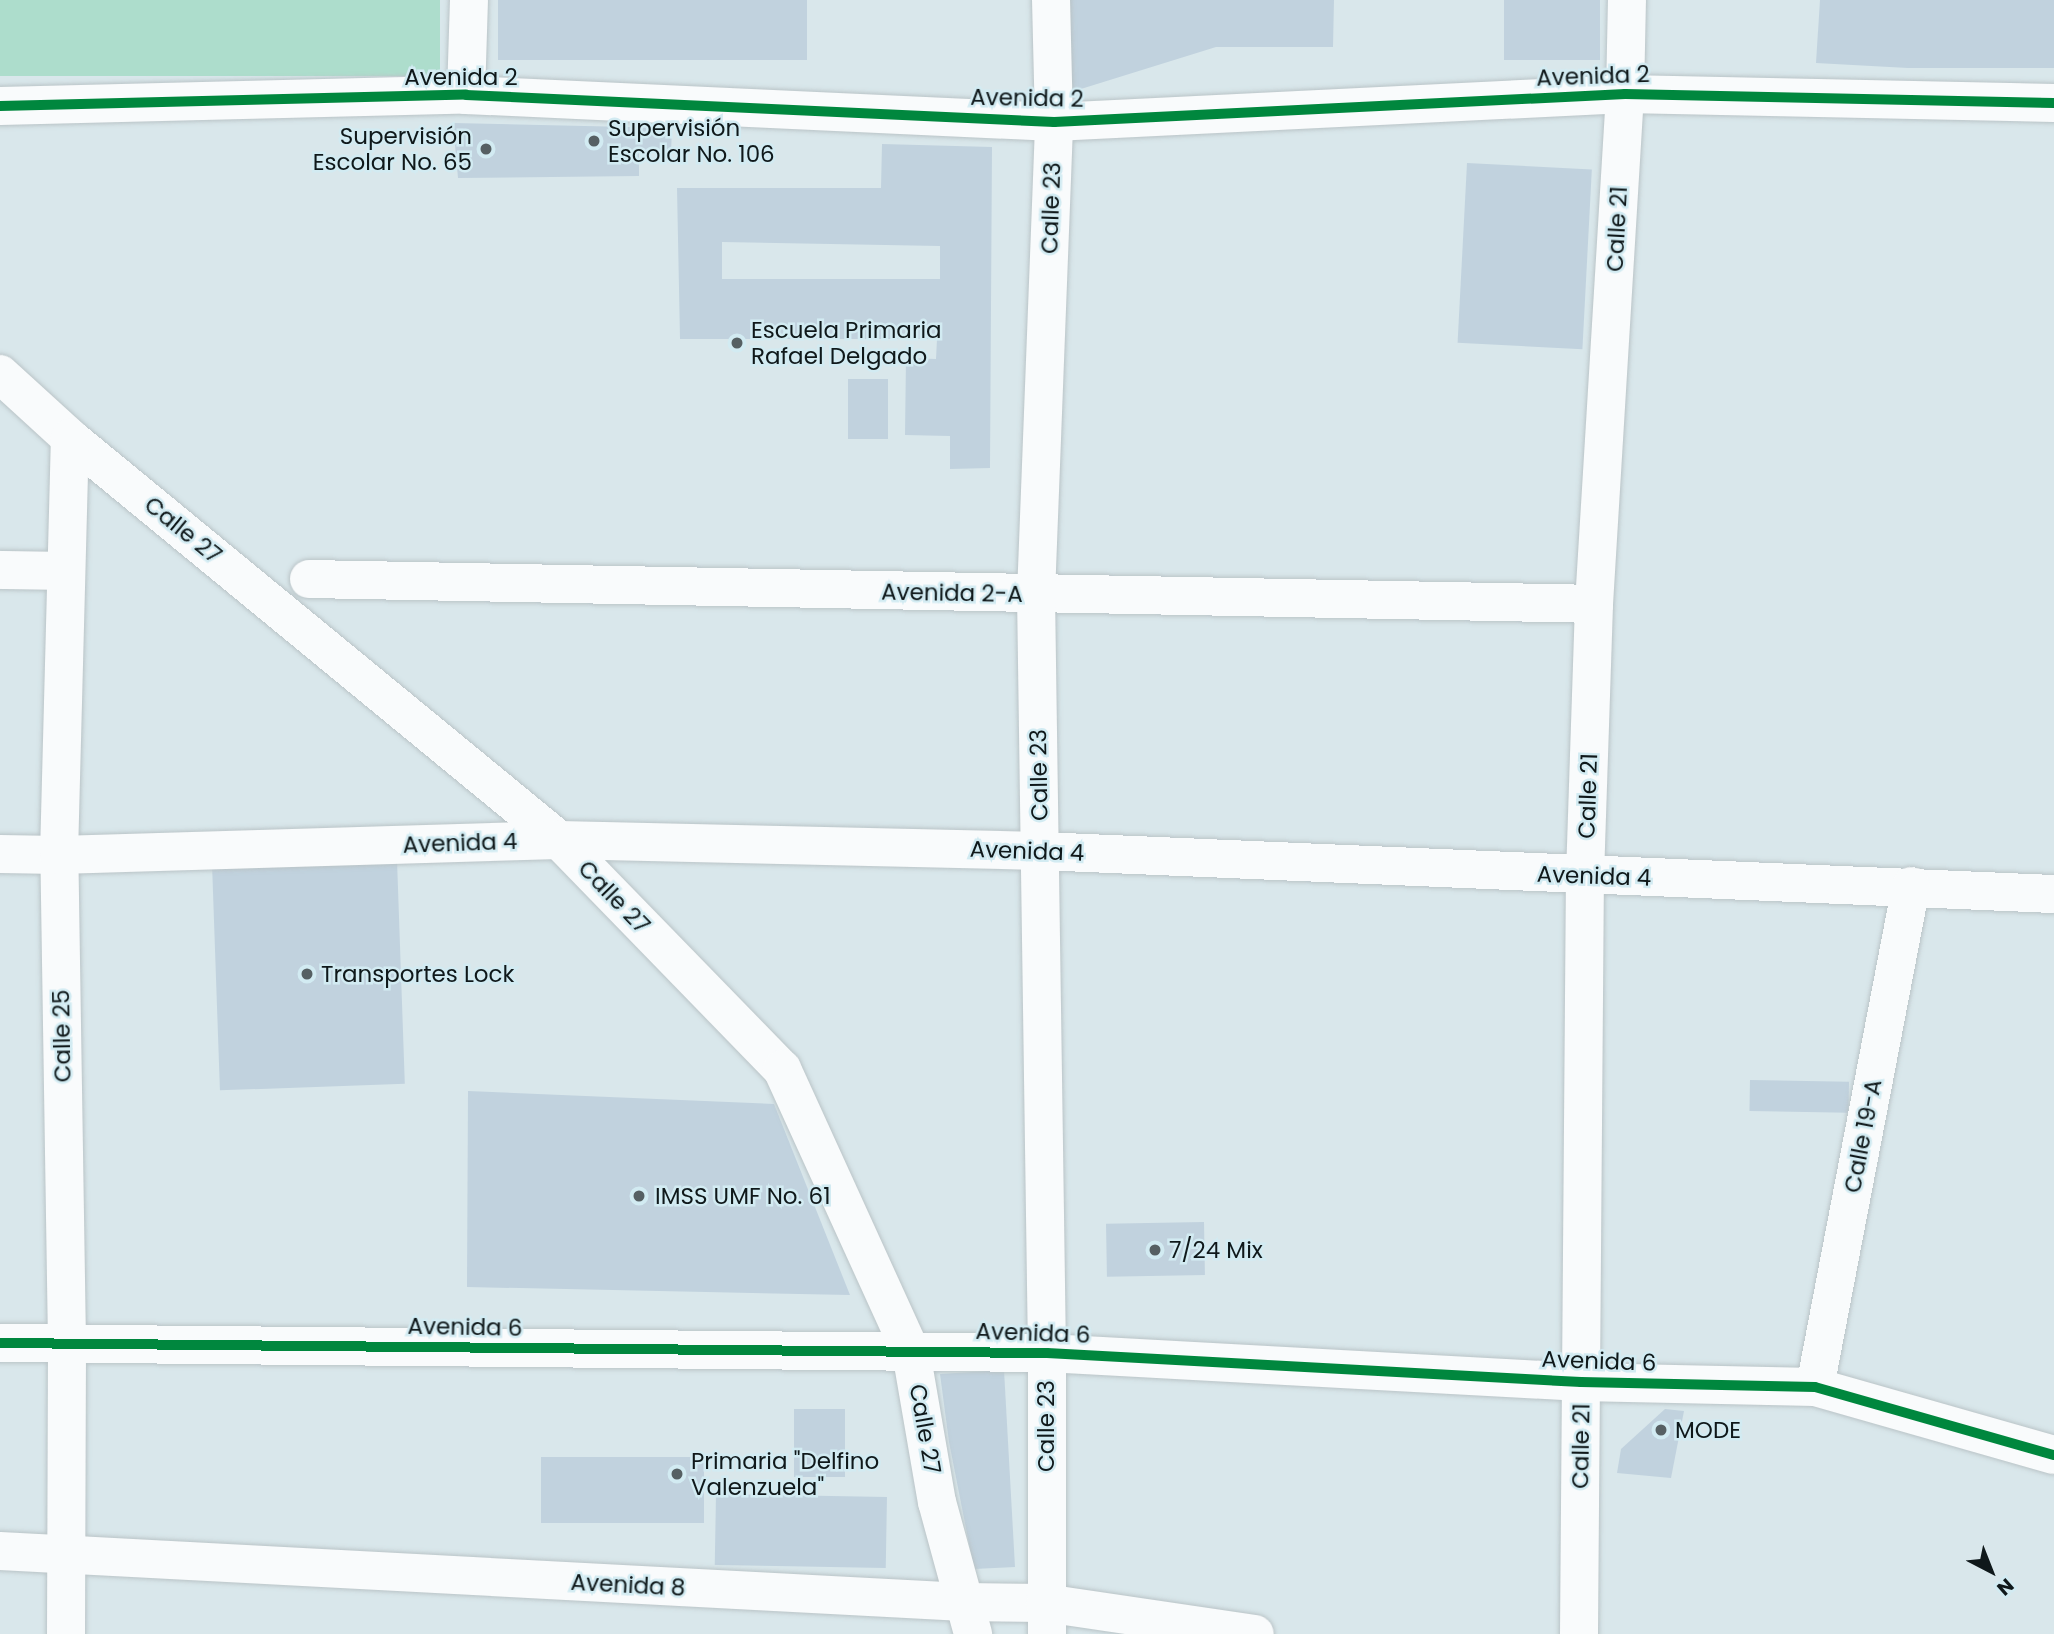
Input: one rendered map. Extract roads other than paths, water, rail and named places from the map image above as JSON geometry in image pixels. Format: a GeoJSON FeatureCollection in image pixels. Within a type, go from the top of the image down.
{"type":"FeatureCollection","features":[{"type":"Feature","properties":{"kind":"street"},"geometry":{"type":"LineString","coordinates":[[466,95],[469,0]]}},
{"type":"Feature","properties":{"kind":"street","name":"Calle 23"},"geometry":{"type":"LineString","coordinates":[[1046,1619],[1047,1353],[1036,594],[1054,122],[1051,0]]}},
{"type":"Feature","properties":{"kind":"street","name":"Calle 21"},"geometry":{"type":"LineString","coordinates":[[1579,1634],[1585,876],[1594,604],[1625,94],[1627,0]]}},
{"type":"Feature","properties":{"kind":"street","name":"Avenida 2"},"geometry":{"type":"LineString","coordinates":[[0,106],[466,95],[1054,122],[1625,94],[2054,103]]}},
{"type":"Feature","properties":{"kind":"street","name":"Calle 27"},"geometry":{"type":"LineString","coordinates":[[0,374],[70,438],[559,840],[782,1069],[911,1352],[937,1502],[969,1618]]}},
{"type":"Feature","properties":{"kind":"street","name":"Calle 25"},"geometry":{"type":"LineString","coordinates":[[66,1634],[67,1343],[59,855],[70,438]]}},
{"type":"Feature","properties":{"kind":"street"},"geometry":{"type":"LineString","coordinates":[[0,570],[65,571]]}},
{"type":"Feature","properties":{"kind":"street","name":"Avenida 2-A"},"geometry":{"type":"LineString","coordinates":[[309,579],[1594,604]]}},
{"type":"Feature","properties":{"kind":"street","name":"Avenida 4"},"geometry":{"type":"LineString","coordinates":[[0,854],[59,855],[559,840],[1040,851],[2054,894]]}},
{"type":"Feature","properties":{"kind":"street","name":"Calle 19-A"},"geometry":{"type":"LineString","coordinates":[[1815,1387],[1911,886]]}},
{"type":"Feature","properties":{"kind":"street","name":"Avenida 6"},"geometry":{"type":"LineString","coordinates":[[0,1343],[1047,1353],[1581,1382],[1815,1387],[2054,1455]]}},
{"type":"Feature","properties":{"kind":"street","name":"Avenida 8"},"geometry":{"type":"LineString","coordinates":[[0,1552],[969,1618],[1046,1619],[1255,1634]]}},
{"type":"Feature","properties":{"kind":"place","name":"Supervisión Escolar No. 106"},"geometry":{"type":"Point","coordinates":[594,141]}},
{"type":"Feature","properties":{"kind":"place","name":"Supervisión Escolar No. 65"},"geometry":{"type":"Point","coordinates":[486,149]}},
{"type":"Feature","properties":{"kind":"place","name":"Escuela Primaria Rafael Delgado"},"geometry":{"type":"Point","coordinates":[737,343]}},
{"type":"Feature","properties":{"kind":"place","name":"Transportes Lock"},"geometry":{"type":"Point","coordinates":[307,974]}},
{"type":"Feature","properties":{"kind":"place","name":"IMSS UMF No. 61"},"geometry":{"type":"Point","coordinates":[639,1196]}},
{"type":"Feature","properties":{"kind":"place","name":"7/24 Mix"},"geometry":{"type":"Point","coordinates":[1155,1250]}},
{"type":"Feature","properties":{"kind":"place","name":"MODE"},"geometry":{"type":"Point","coordinates":[1661,1430]}},
{"type":"Feature","properties":{"kind":"place","name":"Primaria \"Delfino Valenzuela\""},"geometry":{"type":"Point","coordinates":[677,1474]}}]}
